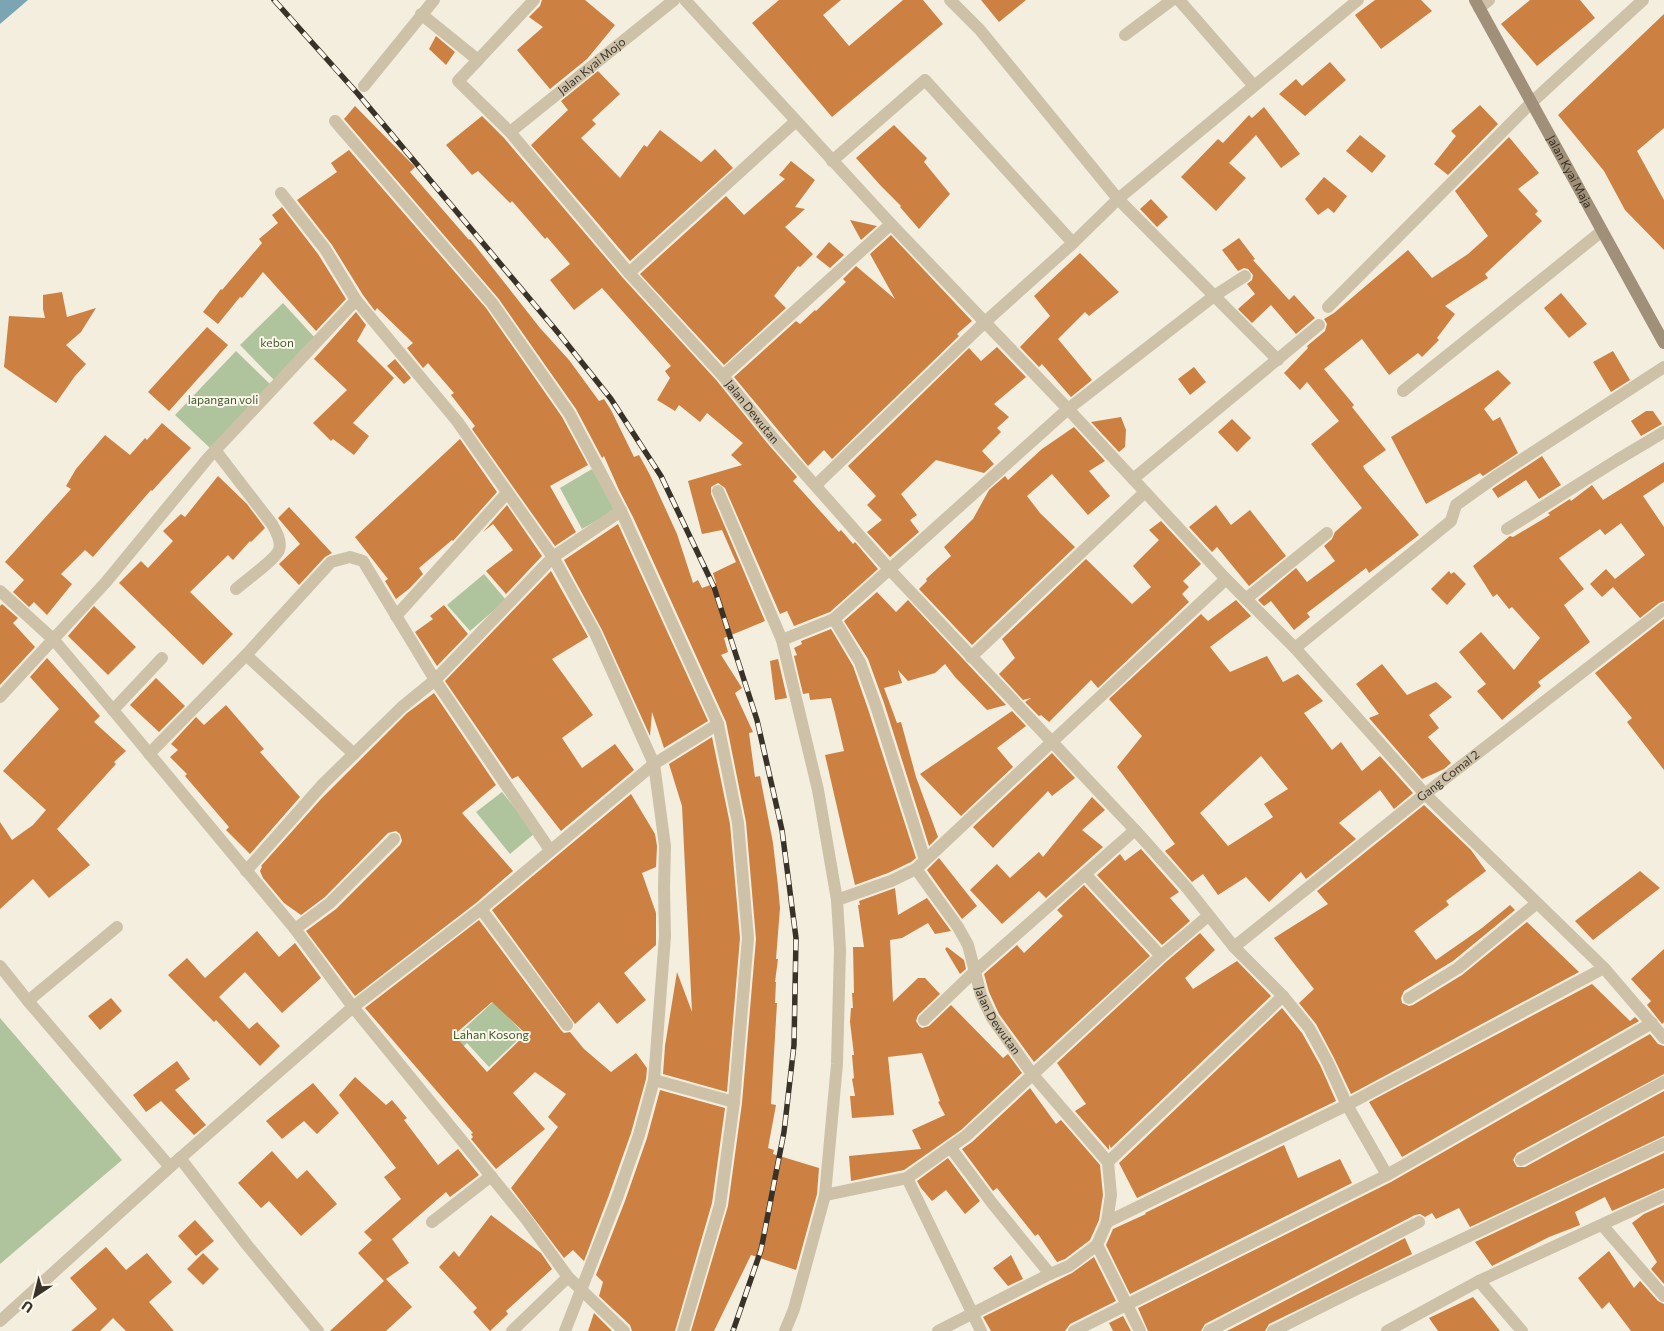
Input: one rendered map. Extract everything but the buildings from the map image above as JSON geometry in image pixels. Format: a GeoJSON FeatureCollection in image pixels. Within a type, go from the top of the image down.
{"type":"FeatureCollection","features":[{"type":"Feature","properties":{"kind":"main road","name":"Jalan Kyai Maja"},"geometry":{"type":"LineString","coordinates":[[1477,4],[1662,336]]}},
{"type":"Feature","properties":{"kind":"street"},"geometry":{"type":"LineString","coordinates":[[364,86],[434,0]]}},
{"type":"Feature","properties":{"kind":"street"},"geometry":{"type":"LineString","coordinates":[[421,14],[478,60],[534,0]]}},
{"type":"Feature","properties":{"kind":"street","name":"Jalan Kyai Mojo"},"geometry":{"type":"LineString","coordinates":[[510,132],[674,0]]}},
{"type":"Feature","properties":{"kind":"street"},"geometry":{"type":"LineString","coordinates":[[684,0],[891,224],[1068,408],[1226,579],[1295,648],[1425,794],[1604,968],[1664,1038]]}},
{"type":"Feature","properties":{"kind":"street"},"geometry":{"type":"LineString","coordinates":[[950,0],[980,30],[1118,199],[1278,360]]}},
{"type":"Feature","properties":{"kind":"street"},"geometry":{"type":"LineString","coordinates":[[1125,35],[1172,0]]}},
{"type":"Feature","properties":{"kind":"street"},"geometry":{"type":"LineString","coordinates":[[1179,0],[1254,86]]}},
{"type":"Feature","properties":{"kind":"street"},"geometry":{"type":"LineString","coordinates":[[816,485],[985,322],[1073,243],[1118,199],[1358,0]]}},
{"type":"Feature","properties":{"kind":"street"},"geometry":{"type":"LineString","coordinates":[[1477,4],[1490,0]]}},
{"type":"Feature","properties":{"kind":"street"},"geometry":{"type":"LineString","coordinates":[[1328,307],[1532,102],[1644,0]]}},
{"type":"Feature","properties":{"kind":"street","name":"Jalan Dewutan"},"geometry":{"type":"LineString","coordinates":[[478,60],[458,82],[510,132],[629,273],[723,376],[774,439],[890,570],[1052,740],[1187,888],[1234,947],[1283,996],[1309,1028],[1328,1061],[1347,1105],[1386,1175]]}},
{"type":"Feature","properties":{"kind":"street"},"geometry":{"type":"LineString","coordinates":[[832,161],[925,80],[1073,243]]}},
{"type":"Feature","properties":{"kind":"street"},"geometry":{"type":"LineString","coordinates":[[335,121],[492,303],[569,413],[621,511],[718,724],[738,823],[748,938],[734,1102],[720,1205],[683,1331]]}},
{"type":"Feature","properties":{"kind":"street"},"geometry":{"type":"LineString","coordinates":[[629,273],[796,121]]}},
{"type":"Feature","properties":{"kind":"street"},"geometry":{"type":"LineString","coordinates":[[281,193],[325,250],[356,300],[458,422],[553,557],[594,633],[654,764],[665,846],[665,936],[654,1080],[636,1144],[617,1198],[565,1331]]}},
{"type":"Feature","properties":{"kind":"street"},"geometry":{"type":"LineString","coordinates":[[723,376],[891,224]]}},
{"type":"Feature","properties":{"kind":"street"},"geometry":{"type":"LineString","coordinates":[[1403,391],[1602,231]]}},
{"type":"Feature","properties":{"kind":"street"},"geometry":{"type":"LineString","coordinates":[[782,640],[834,619],[1068,408],[1214,296],[1245,276]]}},
{"type":"Feature","properties":{"kind":"street"},"geometry":{"type":"LineString","coordinates":[[0,697],[106,582],[216,450],[356,300]]}},
{"type":"Feature","properties":{"kind":"street"},"geometry":{"type":"LineString","coordinates":[[1133,479],[1319,325]]}},
{"type":"Feature","properties":{"kind":"street"},"geometry":{"type":"LineString","coordinates":[[1295,648],[1451,521],[1456,505],[1498,474],[1664,367]]}},
{"type":"Feature","properties":{"kind":"street"},"geometry":{"type":"LineString","coordinates":[[1506,530],[1664,432]]}},
{"type":"Feature","properties":{"kind":"street"},"geometry":{"type":"LineString","coordinates":[[216,450],[272,524],[279,537],[280,549],[275,556],[236,589]]}},
{"type":"Feature","properties":{"kind":"street"},"geometry":{"type":"LineString","coordinates":[[718,491],[782,640],[818,790],[838,900],[840,949],[837,1064],[825,1195],[794,1309],[785,1331]]}},
{"type":"Feature","properties":{"kind":"street"},"geometry":{"type":"LineString","coordinates":[[971,657],[1145,492]]}},
{"type":"Feature","properties":{"kind":"street"},"geometry":{"type":"LineString","coordinates":[[396,616],[507,493]]}},
{"type":"Feature","properties":{"kind":"street"},"geometry":{"type":"LineString","coordinates":[[246,871],[323,784],[402,707],[435,680],[553,557],[621,511]]}},
{"type":"Feature","properties":{"kind":"street"},"geometry":{"type":"LineString","coordinates":[[1247,598],[1327,533]]}},
{"type":"Feature","properties":{"kind":"street"},"geometry":{"type":"LineString","coordinates":[[149,754],[246,655],[331,562],[350,557],[363,561],[435,680],[550,850]]}},
{"type":"Feature","properties":{"kind":"street"},"geometry":{"type":"LineString","coordinates":[[838,900],[891,881],[916,869],[1226,579]]}},
{"type":"Feature","properties":{"kind":"street"},"geometry":{"type":"LineString","coordinates":[[0,591],[54,640],[295,929],[353,1007],[526,1219],[568,1277],[624,1331]]}},
{"type":"Feature","properties":{"kind":"street","name":"Gang Comal 2"},"geometry":{"type":"LineString","coordinates":[[1234,947],[1425,794],[1664,609]]}},
{"type":"Feature","properties":{"kind":"street"},"geometry":{"type":"LineString","coordinates":[[834,619],[860,662],[925,860]]}},
{"type":"Feature","properties":{"kind":"street"},"geometry":{"type":"LineString","coordinates":[[246,655],[354,754]]}},
{"type":"Feature","properties":{"kind":"street"},"geometry":{"type":"LineString","coordinates":[[113,710],[162,658]]}},
{"type":"Feature","properties":{"kind":"street"},"geometry":{"type":"LineString","coordinates":[[0,1322],[175,1162],[353,1007],[481,909],[654,764],[718,724]]}},
{"type":"Feature","properties":{"kind":"street"},"geometry":{"type":"LineString","coordinates":[[924,1020],[974,972],[1135,830]]}},
{"type":"Feature","properties":{"kind":"street"},"geometry":{"type":"LineString","coordinates":[[295,929],[330,902],[394,838]]}},
{"type":"Feature","properties":{"kind":"street","name":"Jalan Dewutan"},"geometry":{"type":"LineString","coordinates":[[916,869],[958,927],[968,945],[980,995],[992,1018],[1033,1075],[1108,1162]]}},
{"type":"Feature","properties":{"kind":"street"},"geometry":{"type":"LineString","coordinates":[[1085,874],[1161,956]]}},
{"type":"Feature","properties":{"kind":"street"},"geometry":{"type":"LineString","coordinates":[[1409,998],[1458,968],[1538,903]]}},
{"type":"Feature","properties":{"kind":"street"},"geometry":{"type":"LineString","coordinates":[[481,909],[567,1025]]}},
{"type":"Feature","properties":{"kind":"street"},"geometry":{"type":"LineString","coordinates":[[825,1195],[907,1178],[966,1136],[1161,956],[1208,916]]}},
{"type":"Feature","properties":{"kind":"street"},"geometry":{"type":"LineString","coordinates":[[28,1001],[118,927]]}},
{"type":"Feature","properties":{"kind":"street"},"geometry":{"type":"LineString","coordinates":[[0,966],[28,1001],[175,1162],[318,1331]]}},
{"type":"Feature","properties":{"kind":"street"},"geometry":{"type":"LineString","coordinates":[[1107,1222],[1347,1105],[1604,968]]}},
{"type":"Feature","properties":{"kind":"street"},"geometry":{"type":"LineString","coordinates":[[938,1331],[1069,1266],[1097,1245],[1107,1222],[1111,1194],[1108,1162],[1283,996]]}},
{"type":"Feature","properties":{"kind":"street"},"geometry":{"type":"LineString","coordinates":[[1074,1331],[1386,1175],[1652,1023]]}},
{"type":"Feature","properties":{"kind":"street"},"geometry":{"type":"LineString","coordinates":[[654,1080],[734,1102]]}},
{"type":"Feature","properties":{"kind":"street"},"geometry":{"type":"LineString","coordinates":[[1520,1160],[1664,1082]]}},
{"type":"Feature","properties":{"kind":"street"},"geometry":{"type":"LineString","coordinates":[[1273,1331],[1361,1287],[1664,1144]]}},
{"type":"Feature","properties":{"kind":"street"},"geometry":{"type":"LineString","coordinates":[[950,1147],[992,1203],[1050,1274]]}},
{"type":"Feature","properties":{"kind":"street"},"geometry":{"type":"LineString","coordinates":[[432,1222],[490,1176]]}},
{"type":"Feature","properties":{"kind":"street"},"geometry":{"type":"LineString","coordinates":[[907,1178],[981,1331]]}},
{"type":"Feature","properties":{"kind":"street"},"geometry":{"type":"LineString","coordinates":[[1387,1331],[1479,1282],[1664,1196]]}},
{"type":"Feature","properties":{"kind":"street"},"geometry":{"type":"LineString","coordinates":[[1209,1331],[1419,1222]]}},
{"type":"Feature","properties":{"kind":"street"},"geometry":{"type":"LineString","coordinates":[[1602,1225],[1664,1296]]}},
{"type":"Feature","properties":{"kind":"street"},"geometry":{"type":"LineString","coordinates":[[1097,1245],[1140,1331]]}},
{"type":"Feature","properties":{"kind":"street"},"geometry":{"type":"LineString","coordinates":[[512,1331],[568,1277]]}},
{"type":"Feature","properties":{"kind":"street"},"geometry":{"type":"LineString","coordinates":[[1479,1282],[1522,1331]]}},
{"type":"Feature","properties":{"kind":"green space","name":"kebon"},"geometry":{"type":"Polygon","coordinates":[[[283,303],[316,339],[275,381],[240,345],[283,303]]]}},
{"type":"Feature","properties":{"kind":"green space","name":"lapangan voli"},"geometry":{"type":"Polygon","coordinates":[[[236,351],[271,385],[210,448],[175,415],[236,351]]]}},
{"type":"Feature","properties":{"kind":"green space"},"geometry":{"type":"Polygon","coordinates":[[[592,469],[615,510],[582,529],[560,488],[592,469]]]}},
{"type":"Feature","properties":{"kind":"green space"},"geometry":{"type":"Polygon","coordinates":[[[484,574],[506,600],[470,631],[447,605],[484,574]]]}},
{"type":"Feature","properties":{"kind":"green space"},"geometry":{"type":"Polygon","coordinates":[[[502,792],[535,833],[510,854],[476,812],[502,792]]]}},
{"type":"Feature","properties":{"kind":"green space","name":"Lahan Kosong"},"geometry":{"type":"Polygon","coordinates":[[[494,1001],[524,1034],[489,1067],[467,1043],[428,1079],[420,1070],[494,1001]]]}},
{"type":"Feature","properties":{"kind":"green space"},"geometry":{"type":"Polygon","coordinates":[[[0,1018],[122,1160],[0,1264],[0,1018]]]}},
{"type":"Feature","properties":{"kind":"water"},"geometry":{"type":"Polygon","coordinates":[[[0,0],[28,0],[0,24],[0,0]]]}},
{"type":"Feature","properties":{"kind":"railway"},"geometry":{"type":"LineString","coordinates":[[274,0],[358,94],[560,335],[611,399],[661,476],[714,587],[757,720],[782,830],[796,938],[794,1045],[784,1132],[761,1250],[733,1331]]}}]}
